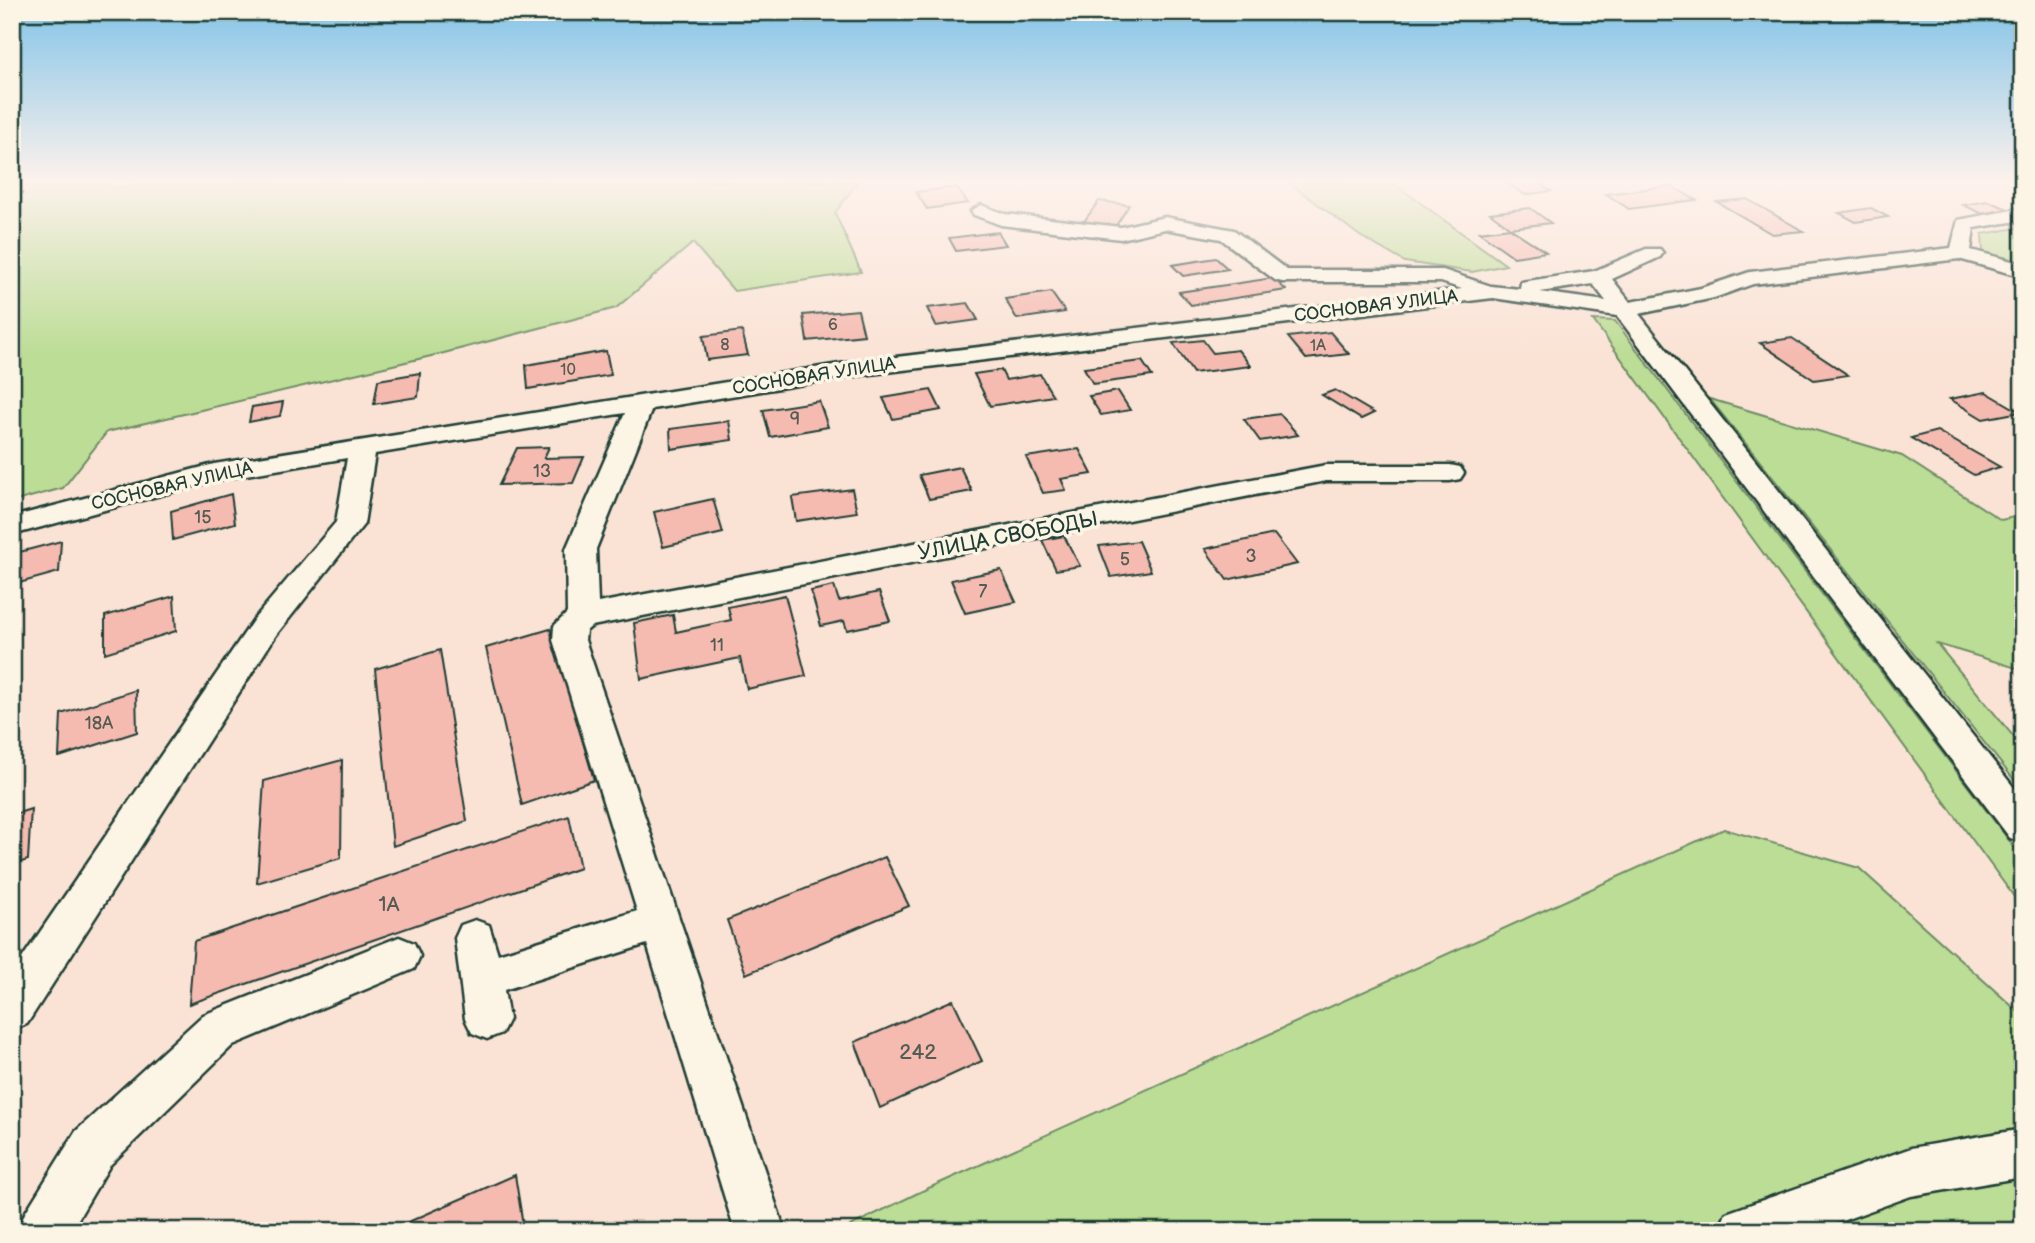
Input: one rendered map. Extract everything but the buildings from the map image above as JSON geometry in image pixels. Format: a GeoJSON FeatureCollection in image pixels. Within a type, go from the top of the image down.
{"type":"FeatureCollection","features":[{"type":"Feature","properties":{"kind":"street"},"geometry":{"type":"LineString","coordinates":[[1234,239],[1282,276],[1443,276],[1493,292],[1599,277],[1653,253]]}},
{"type":"Feature","properties":{"kind":"street"},"geometry":{"type":"LineString","coordinates":[[1962,239],[1960,253],[2023,271]]}},
{"type":"Feature","properties":{"kind":"street","name":"СОСНОВАЯ УЛИЦА"},"geometry":{"type":"LineString","coordinates":[[12,526],[214,472],[846,370],[1493,292],[1624,310],[1706,293],[1750,278],[1960,253]]}},
{"type":"Feature","properties":{"kind":"street"},"geometry":{"type":"LineString","coordinates":[[1599,277],[2023,827]]}},
{"type":"Feature","properties":{"kind":"street"},"geometry":{"type":"LineString","coordinates":[[642,403],[581,549],[577,622],[569,640],[760,1231]]}},
{"type":"Feature","properties":{"kind":"street"},"geometry":{"type":"LineString","coordinates":[[12,1010],[265,627],[350,524],[362,450]]}},
{"type":"Feature","properties":{"kind":"street","name":"УЛИЦА СВОБОДЫ"},"geometry":{"type":"LineString","coordinates":[[577,622],[1326,473],[1450,473]]}},
{"type":"Feature","properties":{"kind":"street"},"geometry":{"type":"LineString","coordinates":[[487,1019],[478,958],[660,922]]}},
{"type":"Feature","properties":{"kind":"street"},"geometry":{"type":"LineString","coordinates":[[43,1231],[93,1149],[218,1030],[399,956]]}},
{"type":"Feature","properties":{"kind":"street"},"geometry":{"type":"LineString","coordinates":[[1744,1231],[1911,1172],[2023,1153]]}},
{"type":"Feature","properties":{"kind":"green space"},"geometry":{"type":"Polygon","coordinates":[[[12,239],[846,239],[861,272],[734,291],[693,243],[616,308],[444,353],[107,432],[63,488],[12,502],[12,239]]]}},
{"type":"Feature","properties":{"kind":"green space"},"geometry":{"type":"Polygon","coordinates":[[[1365,239],[1470,239],[1506,265],[1472,272],[1405,262],[1365,239]]]}},
{"type":"Feature","properties":{"kind":"green space"},"geometry":{"type":"Polygon","coordinates":[[[1982,239],[2023,239],[2023,267],[1983,252],[1982,239]]]}},
{"type":"Feature","properties":{"kind":"green space"},"geometry":{"type":"Polygon","coordinates":[[[1593,320],[1615,321],[2023,859],[2023,909],[1593,320]]]}},
{"type":"Feature","properties":{"kind":"green space"},"geometry":{"type":"Polygon","coordinates":[[[1710,399],[1902,456],[2001,520],[2023,515],[2023,670],[1937,644],[2023,748],[2023,791],[1710,399]]]}},
{"type":"Feature","properties":{"kind":"green space"},"geometry":{"type":"Polygon","coordinates":[[[1724,829],[1859,868],[2023,1016],[2023,1231],[851,1231],[850,1226],[920,1192],[1724,829]]]}}]}
